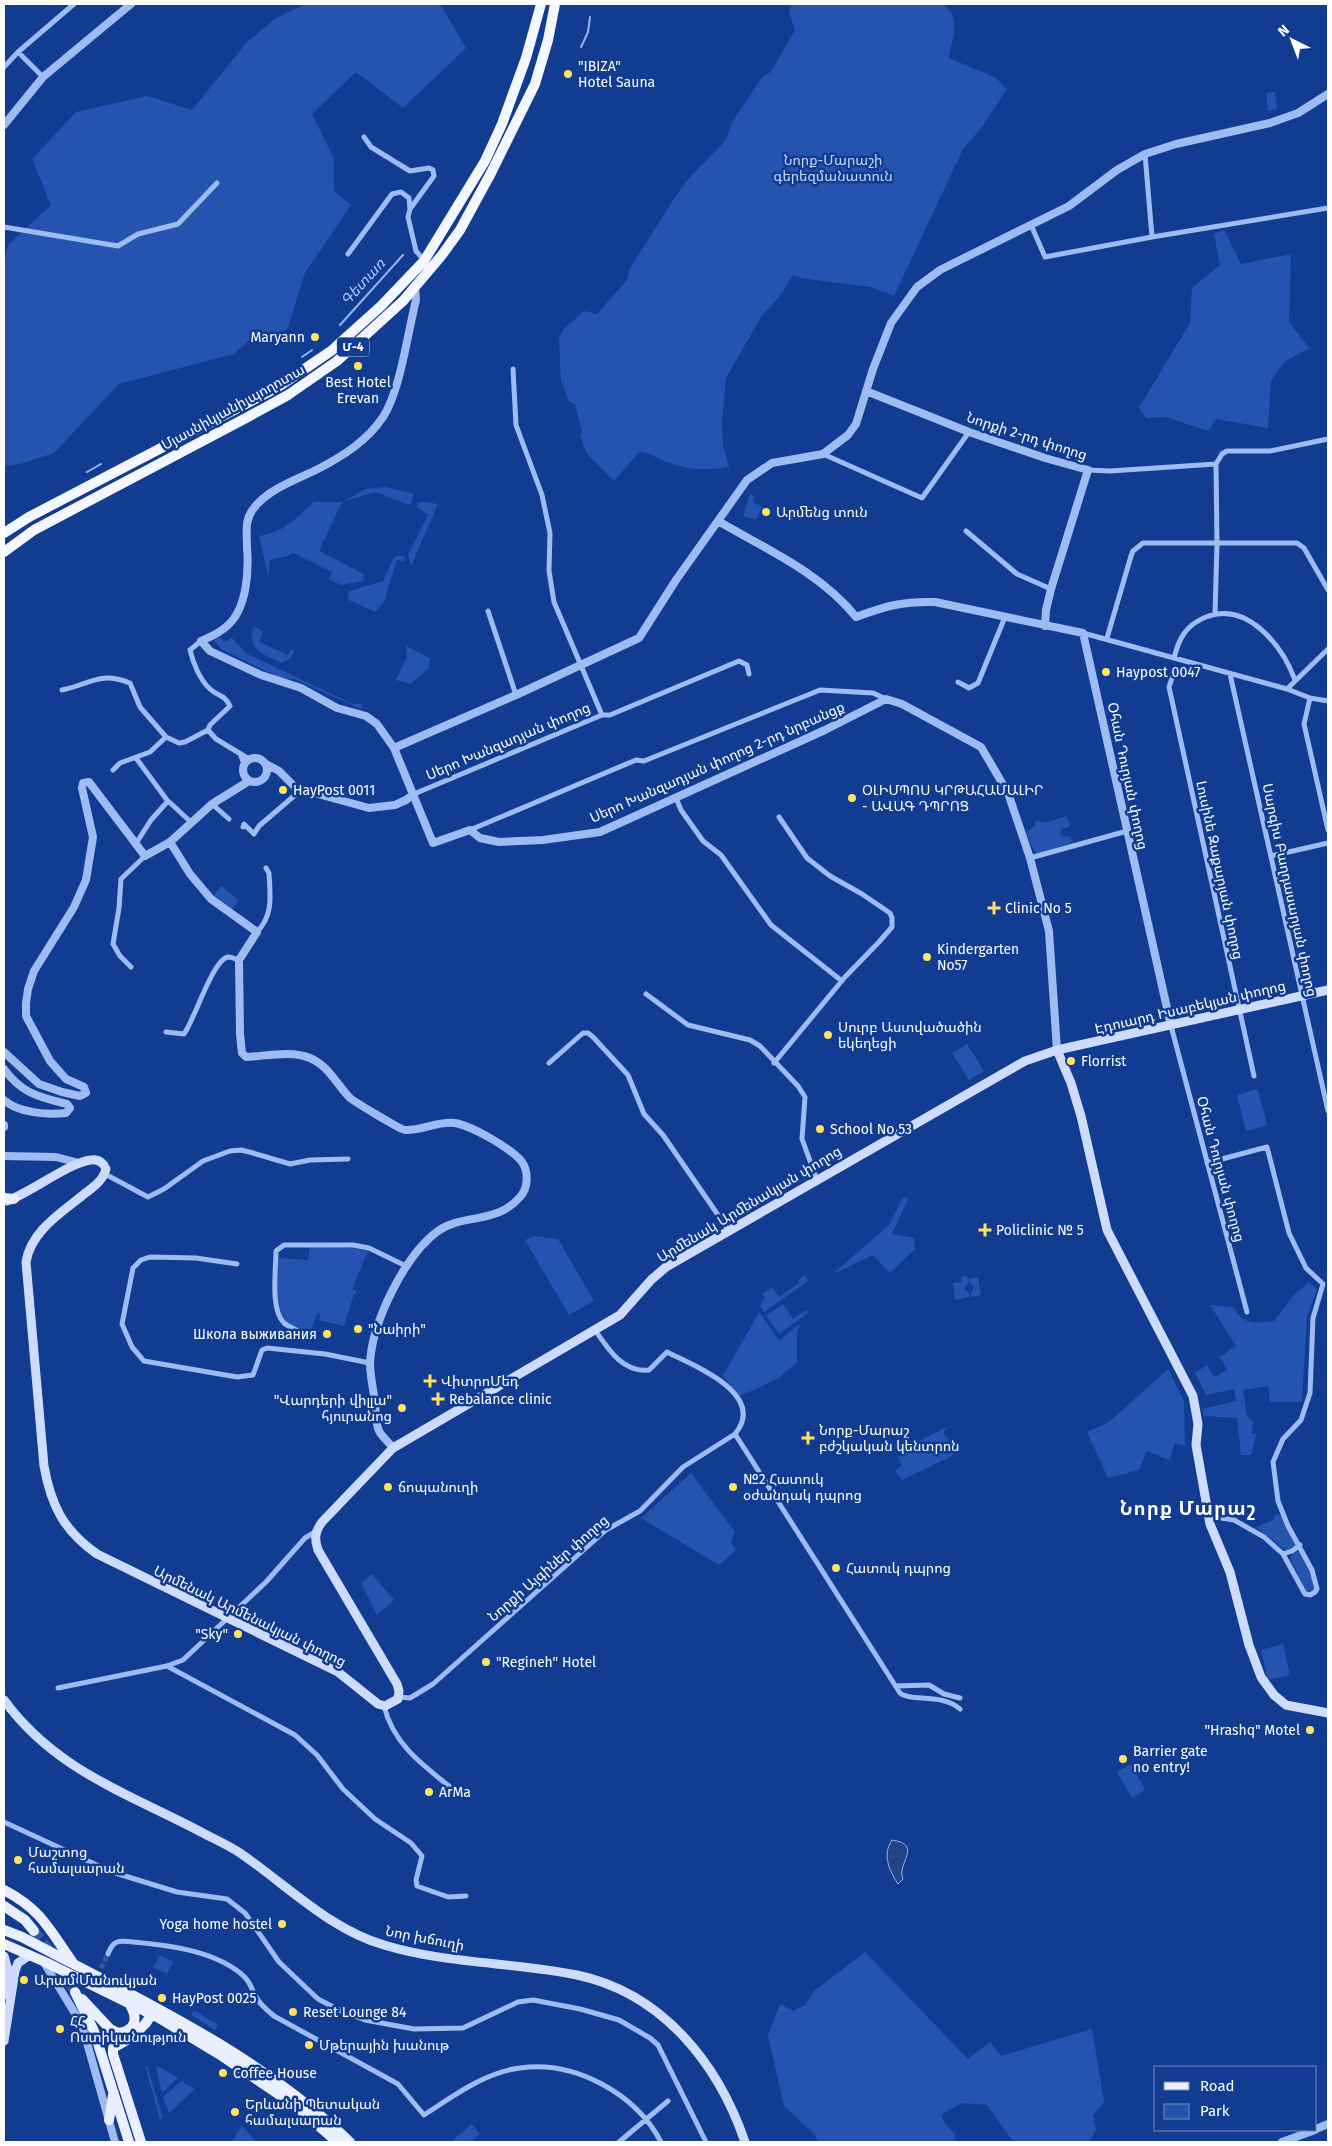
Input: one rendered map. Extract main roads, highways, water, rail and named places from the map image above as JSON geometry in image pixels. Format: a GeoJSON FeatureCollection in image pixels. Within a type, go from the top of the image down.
{"type":"FeatureCollection","features":[{"type":"Feature","properties":{"kind":"highway","name":"Մյասնիկյանի պողոտա"},"geometry":{"type":"LineString","coordinates":[[4,533],[29,517],[278,387],[331,351],[374,312],[424,261],[484,161],[502,124],[526,58],[541,4]]}},
{"type":"Feature","properties":{"kind":"highway","name":"Մյասնիկյանի պողոտա"},"geometry":{"type":"LineString","coordinates":[[4,552],[34,530],[288,395],[338,361],[384,320],[415,288],[460,230],[535,84],[548,40],[555,4]]}},
{"type":"Feature","properties":{"kind":"main road","name":"Էդուարդ Իսաբեկյան փողոց"},"geometry":{"type":"LineString","coordinates":[[1057,1050],[1328,990]]}},
{"type":"Feature","properties":{"kind":"main road","name":"Արմենակ Արմենակյան փողոց"},"geometry":{"type":"LineString","coordinates":[[7,1200],[79,1163],[89,1160],[101,1162],[106,1169],[94,1187],[44,1227],[28,1252],[26,1262],[40,1429],[48,1491],[60,1516],[80,1542],[125,1569],[338,1672],[378,1704],[384,1706],[394,1703],[399,1697],[399,1690],[395,1679],[318,1550],[315,1532],[322,1522],[393,1448],[620,1315],[651,1280],[666,1268],[1025,1061],[1057,1050]]}},
{"type":"Feature","properties":{"kind":"main road"},"geometry":{"type":"LineString","coordinates":[[1057,1050],[1071,1083],[1081,1116],[1107,1230],[1193,1396],[1198,1424],[1196,1445],[1208,1516],[1230,1572],[1249,1645],[1264,1683],[1274,1695],[1286,1704],[1328,1713]]}},
{"type":"Feature","properties":{"kind":"main road","name":"Նոր խճուղի"},"geometry":{"type":"LineString","coordinates":[[4,1700],[40,1742],[62,1758],[93,1778],[162,1811],[239,1852],[320,1913],[360,1936],[384,1946],[433,1955],[578,1975],[611,1986],[643,2003],[666,2019],[712,2070],[732,2106],[745,2142]]}},
{"type":"Feature","properties":{"kind":"main road"},"geometry":{"type":"LineString","coordinates":[[4,1890],[20,1899],[38,1913],[75,1966]]}},
{"type":"Feature","properties":{"kind":"main road"},"geometry":{"type":"LineString","coordinates":[[4,1898],[29,1914],[59,1942]]}},
{"type":"Feature","properties":{"kind":"main road"},"geometry":{"type":"LineString","coordinates":[[4,1906],[25,1920],[34,1931],[24,1923],[4,1913]]}},
{"type":"Feature","properties":{"kind":"main road"},"geometry":{"type":"LineString","coordinates":[[4,1930],[22,1937],[75,1966],[98,1973],[270,2076],[302,2100],[336,2137]]}},
{"type":"Feature","properties":{"kind":"main road"},"geometry":{"type":"LineString","coordinates":[[4,1944],[43,1961],[151,2015],[257,2078],[336,2137],[350,2142]]}},
{"type":"Feature","properties":{"kind":"main road"},"geometry":{"type":"LineString","coordinates":[[4,2042],[15,1971],[18,1963],[30,1955]]}},
{"type":"Feature","properties":{"kind":"main road"},"geometry":{"type":"LineString","coordinates":[[4,1956],[8,1970],[4,1995]]}},
{"type":"Feature","properties":{"kind":"main road"},"geometry":{"type":"LineString","coordinates":[[130,2005],[134,2012],[134,2023],[129,2030],[118,2033],[110,2029],[86,2002],[76,1994],[94,2031],[130,2142]]}},
{"type":"Feature","properties":{"kind":"main road"},"geometry":{"type":"LineString","coordinates":[[141,2142],[113,2054],[113,2048],[131,2038],[151,2015]]}},
{"type":"Feature","properties":{"kind":"main road"},"geometry":{"type":"LineString","coordinates":[[113,2091],[132,2117]]}},
{"type":"Feature","properties":{"kind":"main road"},"geometry":{"type":"LineString","coordinates":[[109,2120],[113,2091]]}},
{"type":"Feature","properties":{"kind":"waterway","name":"Գետառ"},"geometry":{"type":"LineString","coordinates":[[581,47],[588,32],[590,17]]}},
{"type":"Feature","properties":{"kind":"waterway","name":"Գետառ"},"geometry":{"type":"LineString","coordinates":[[340,325],[403,255]]}},
{"type":"Feature","properties":{"kind":"waterway","name":"Գետառ"},"geometry":{"type":"LineString","coordinates":[[302,357],[312,350]]}},
{"type":"Feature","properties":{"kind":"waterway","name":"Գետառ"},"geometry":{"type":"LineString","coordinates":[[87,472],[101,464]]}},
{"type":"Feature","properties":{"kind":"tunnel"},"geometry":{"type":"LineString","coordinates":[[34,1931],[53,1955],[75,1992]]}},
{"type":"Feature","properties":{"kind":"tunnel"},"geometry":{"type":"LineString","coordinates":[[101,1968],[108,1954]]}},
{"type":"Feature","properties":{"kind":"place","name":"\"IBIZA\" Hotel Sauna"},"geometry":{"type":"Point","coordinates":[568,74]}},
{"type":"Feature","properties":{"kind":"place","name":"Maryann"},"geometry":{"type":"Point","coordinates":[315,337]}},
{"type":"Feature","properties":{"kind":"place","name":"Best Hotel Erevan"},"geometry":{"type":"Point","coordinates":[358,366]}},
{"type":"Feature","properties":{"kind":"place","name":"Արմենց տուն"},"geometry":{"type":"Point","coordinates":[766,512]}},
{"type":"Feature","properties":{"kind":"place","name":"Haypost 0047"},"geometry":{"type":"Point","coordinates":[1106,672]}},
{"type":"Feature","properties":{"kind":"place","name":"HayPost 0011"},"geometry":{"type":"Point","coordinates":[283,790]}},
{"type":"Feature","properties":{"kind":"place","name":"ՕԼԻՄՊՈՍ ԿՐԹԱՀԱՄԱԼԻՐ - ԱՎԱԳ ԴՊՐՈՑ"},"geometry":{"type":"Point","coordinates":[852,798]}},
{"type":"Feature","properties":{"kind":"place","name":"Clinic No 5"},"geometry":{"type":"Point","coordinates":[994,908]}},
{"type":"Feature","properties":{"kind":"place","name":"Kindergarten No57"},"geometry":{"type":"Point","coordinates":[927,957]}},
{"type":"Feature","properties":{"kind":"place","name":"Սուրբ Աստվածածին եկեղեցի"},"geometry":{"type":"Point","coordinates":[828,1035]}},
{"type":"Feature","properties":{"kind":"place","name":"Florrist"},"geometry":{"type":"Point","coordinates":[1071,1061]}},
{"type":"Feature","properties":{"kind":"place","name":"School No 53"},"geometry":{"type":"Point","coordinates":[820,1129]}},
{"type":"Feature","properties":{"kind":"place","name":"Policlinic № 5"},"geometry":{"type":"Point","coordinates":[985,1230]}},
{"type":"Feature","properties":{"kind":"place","name":"\"Նաիրի\""},"geometry":{"type":"Point","coordinates":[358,1329]}},
{"type":"Feature","properties":{"kind":"place","name":"Школа выживания"},"geometry":{"type":"Point","coordinates":[327,1334]}},
{"type":"Feature","properties":{"kind":"place","name":"ՎիտրոՄեդ"},"geometry":{"type":"Point","coordinates":[430,1381]}},
{"type":"Feature","properties":{"kind":"place","name":"Rebalance clinic"},"geometry":{"type":"Point","coordinates":[438,1399]}},
{"type":"Feature","properties":{"kind":"place","name":"\"Վարդերի վիլլա\" հյուրանոց"},"geometry":{"type":"Point","coordinates":[402,1408]}},
{"type":"Feature","properties":{"kind":"place","name":"Նորք-Մարաշ բժշկական կենտրոն"},"geometry":{"type":"Point","coordinates":[808,1438]}},
{"type":"Feature","properties":{"kind":"place","name":"ճոպանուղի"},"geometry":{"type":"Point","coordinates":[388,1487]}},
{"type":"Feature","properties":{"kind":"place","name":"№2 Հատուկ օժանդակ դպրոց"},"geometry":{"type":"Point","coordinates":[733,1487]}},
{"type":"Feature","properties":{"kind":"place","name":"Հատուկ դպրոց"},"geometry":{"type":"Point","coordinates":[836,1568]}},
{"type":"Feature","properties":{"kind":"place","name":"\"Sky\""},"geometry":{"type":"Point","coordinates":[238,1634]}},
{"type":"Feature","properties":{"kind":"place","name":"\"Regineh\" Hotel"},"geometry":{"type":"Point","coordinates":[486,1662]}},
{"type":"Feature","properties":{"kind":"place","name":"\"Hrashq\" Motel"},"geometry":{"type":"Point","coordinates":[1310,1730]}},
{"type":"Feature","properties":{"kind":"place","name":"Barrier gate no entry!"},"geometry":{"type":"Point","coordinates":[1123,1759]}},
{"type":"Feature","properties":{"kind":"place","name":"ArMa"},"geometry":{"type":"Point","coordinates":[429,1792]}},
{"type":"Feature","properties":{"kind":"place","name":"Մաշտոց համալսարան"},"geometry":{"type":"Point","coordinates":[18,1860]}},
{"type":"Feature","properties":{"kind":"place","name":"Yoga home hostel"},"geometry":{"type":"Point","coordinates":[282,1924]}},
{"type":"Feature","properties":{"kind":"place","name":"Արամ Մանուկյան"},"geometry":{"type":"Point","coordinates":[24,1980]}},
{"type":"Feature","properties":{"kind":"place","name":"HayPost 0025"},"geometry":{"type":"Point","coordinates":[162,1998]}},
{"type":"Feature","properties":{"kind":"place","name":"Reset Lounge 84"},"geometry":{"type":"Point","coordinates":[293,2012]}},
{"type":"Feature","properties":{"kind":"place","name":"ՀՀ Ոստիկանություն"},"geometry":{"type":"Point","coordinates":[60,2029]}},
{"type":"Feature","properties":{"kind":"place","name":"Մթերային խանութ"},"geometry":{"type":"Point","coordinates":[309,2045]}},
{"type":"Feature","properties":{"kind":"place","name":"Coffee House"},"geometry":{"type":"Point","coordinates":[223,2073]}},
{"type":"Feature","properties":{"kind":"place","name":"Երևանի Պետական համալսարան"},"geometry":{"type":"Point","coordinates":[235,2112]}},
{"type":"Feature","properties":{"kind":"district","name":"Նորք Մարաշ"},"geometry":{"type":"Point","coordinates":[1188,1508]}},
{"type":"Feature","properties":{"kind":"park label","name":"Նորք-Մարաշի գերեզմանատուն"},"geometry":{"type":"Point","coordinates":[833,168]}}]}
